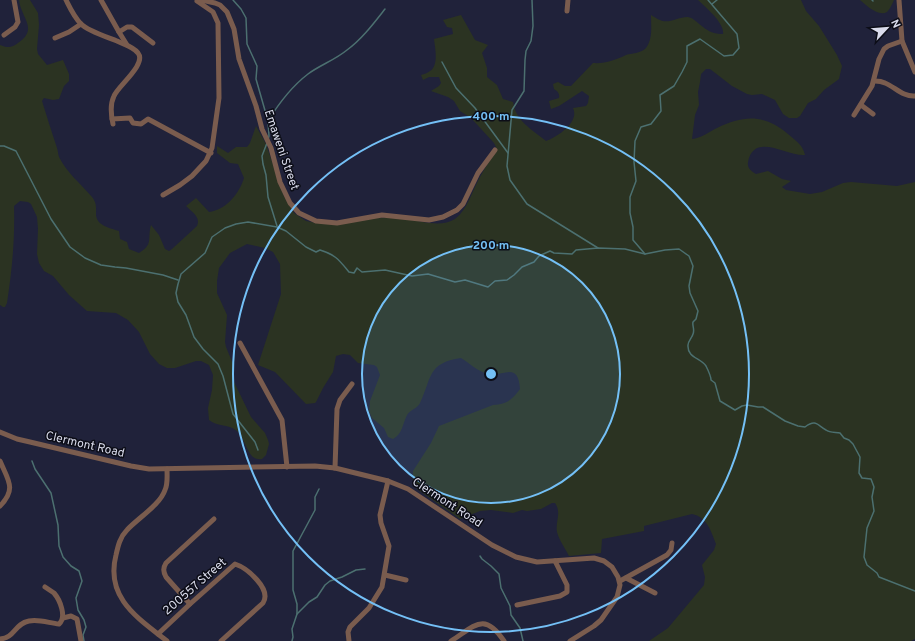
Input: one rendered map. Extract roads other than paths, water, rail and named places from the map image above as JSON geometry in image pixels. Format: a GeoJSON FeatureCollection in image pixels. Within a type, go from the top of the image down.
{"type":"FeatureCollection","features":[{"type":"Feature","properties":{"kind":"street"},"geometry":{"type":"LineString","coordinates":[[4,35],[15,27],[18,22],[14,0]]}},
{"type":"Feature","properties":{"kind":"street"},"geometry":{"type":"LineString","coordinates":[[66,0],[81,24],[138,52],[140,58],[137,66],[114,96],[111,112],[112,121],[128,117],[133,123],[139,124],[148,119],[211,153]]}},
{"type":"Feature","properties":{"kind":"street"},"geometry":{"type":"LineString","coordinates":[[101,0],[128,46]]}},
{"type":"Feature","properties":{"kind":"street"},"geometry":{"type":"LineString","coordinates":[[567,11],[568,0]]}},
{"type":"Feature","properties":{"kind":"street"},"geometry":{"type":"LineString","coordinates":[[899,0],[902,41],[915,72]]}},
{"type":"Feature","properties":{"kind":"street"},"geometry":{"type":"LineString","coordinates":[[163,195],[192,176],[206,161],[211,153],[219,98],[219,34],[216,18],[213,12],[197,1]]}},
{"type":"Feature","properties":{"kind":"street","name":"Emaweni Street"},"geometry":{"type":"LineString","coordinates":[[197,1],[215,2],[227,12],[234,29],[239,60],[256,106],[258,119],[265,137],[270,144],[280,182],[293,208],[298,213],[316,221],[337,223],[382,215],[429,220],[443,217],[457,210],[463,204],[478,173],[495,150]]}},
{"type":"Feature","properties":{"kind":"street"},"geometry":{"type":"LineString","coordinates":[[55,38],[70,32],[81,24]]}},
{"type":"Feature","properties":{"kind":"street"},"geometry":{"type":"LineString","coordinates":[[119,32],[132,26],[153,43]]}},
{"type":"Feature","properties":{"kind":"street"},"geometry":{"type":"LineString","coordinates":[[854,115],[875,80],[879,59],[884,49],[902,41]]}},
{"type":"Feature","properties":{"kind":"street"},"geometry":{"type":"LineString","coordinates":[[875,80],[885,83],[908,96],[915,96]]}},
{"type":"Feature","properties":{"kind":"street"},"geometry":{"type":"LineString","coordinates":[[861,105],[873,114]]}},
{"type":"Feature","properties":{"kind":"street"},"geometry":{"type":"LineString","coordinates":[[240,343],[282,420],[287,455],[287,467]]}},
{"type":"Feature","properties":{"kind":"street"},"geometry":{"type":"LineString","coordinates":[[335,468],[337,409],[340,400],[352,384]]}},
{"type":"Feature","properties":{"kind":"street","name":"Clermont Road"},"geometry":{"type":"LineString","coordinates":[[0,432],[17,439],[149,469],[315,466],[335,468],[388,481],[408,489],[492,545],[511,555],[532,562],[594,558],[612,567],[620,581]]}},
{"type":"Feature","properties":{"kind":"street"},"geometry":{"type":"LineString","coordinates":[[0,461],[2,474],[9,482],[10,493],[0,506]]}},
{"type":"Feature","properties":{"kind":"street"},"geometry":{"type":"LineString","coordinates":[[167,469],[166,487],[164,493],[158,502],[135,522],[122,536],[113,570],[115,582],[126,606],[135,616],[167,641]]}},
{"type":"Feature","properties":{"kind":"street"},"geometry":{"type":"LineString","coordinates":[[349,641],[348,632],[350,628],[379,594],[385,576],[389,546],[381,523],[380,515],[388,481]]}},
{"type":"Feature","properties":{"kind":"street"},"geometry":{"type":"LineString","coordinates":[[190,604],[166,576],[164,567],[166,563],[185,544],[214,519]]}},
{"type":"Feature","properties":{"kind":"street"},"geometry":{"type":"LineString","coordinates":[[570,641],[601,620],[618,597],[620,581],[667,555],[671,550],[672,543]]}},
{"type":"Feature","properties":{"kind":"street"},"geometry":{"type":"LineString","coordinates":[[517,605],[560,596],[567,592],[567,587],[555,561]]}},
{"type":"Feature","properties":{"kind":"street","name":"200557 Street"},"geometry":{"type":"LineString","coordinates":[[158,634],[235,564],[246,569],[264,589],[266,597],[263,603],[221,641]]}},
{"type":"Feature","properties":{"kind":"street"},"geometry":{"type":"LineString","coordinates":[[385,576],[406,580]]}},
{"type":"Feature","properties":{"kind":"street"},"geometry":{"type":"LineString","coordinates":[[626,578],[656,593]]}},
{"type":"Feature","properties":{"kind":"street"},"geometry":{"type":"LineString","coordinates":[[0,639],[10,639],[20,625],[28,622],[39,621],[59,624],[61,622],[63,618],[57,597],[45,587]]}},
{"type":"Feature","properties":{"kind":"street"},"geometry":{"type":"LineString","coordinates":[[63,618],[71,616],[77,619],[80,641]]}},
{"type":"Feature","properties":{"kind":"street"},"geometry":{"type":"LineString","coordinates":[[451,641],[474,626],[483,623],[493,626],[504,641]]}},
{"type":"Feature","properties":{"kind":"waterway"},"geometry":{"type":"LineString","coordinates":[[233,0],[241,9],[246,18],[247,44],[257,66],[256,79],[268,121],[268,140]]}},
{"type":"Feature","properties":{"kind":"waterway"},"geometry":{"type":"LineString","coordinates":[[532,0],[533,26],[531,41],[526,51],[524,91],[512,110],[507,166],[510,180],[527,204],[598,248]]}},
{"type":"Feature","properties":{"kind":"waterway"},"geometry":{"type":"LineString","coordinates":[[645,254],[633,240],[633,227],[630,213],[630,197],[636,181],[634,162],[635,141],[641,127],[651,124],[661,111],[660,95],[674,86],[682,72],[687,62],[687,46],[700,39],[724,56],[733,55],[739,48],[737,34],[708,0]]}},
{"type":"Feature","properties":{"kind":"waterway"},"geometry":{"type":"LineString","coordinates":[[712,4],[717,0]]}},
{"type":"Feature","properties":{"kind":"waterway"},"geometry":{"type":"LineString","coordinates":[[268,121],[296,84],[313,71],[338,57],[358,41],[385,9]]}},
{"type":"Feature","properties":{"kind":"waterway"},"geometry":{"type":"LineString","coordinates":[[442,62],[456,88],[475,108],[508,153]]}},
{"type":"Feature","properties":{"kind":"waterway"},"geometry":{"type":"LineString","coordinates":[[267,143],[262,156],[266,175],[268,197],[277,226]]}},
{"type":"Feature","properties":{"kind":"waterway"},"geometry":{"type":"LineString","coordinates":[[0,146],[16,151],[51,219],[70,247],[85,258],[101,265],[163,275],[178,280]]}},
{"type":"Feature","properties":{"kind":"waterway"},"geometry":{"type":"LineString","coordinates":[[258,450],[255,442],[233,414],[223,376],[218,364],[203,349],[194,337],[186,315],[178,302],[176,293],[181,274],[205,253],[212,237],[225,228],[248,222],[277,227],[286,231],[306,247],[316,252],[320,250],[334,256],[349,272],[354,273],[357,268],[362,272],[385,270],[412,276],[428,274],[455,282],[465,280],[488,287],[495,281],[507,280],[522,267],[534,262],[539,256],[550,251],[554,253],[572,254],[576,250],[598,248],[625,249],[645,254],[679,249],[689,256],[693,266],[689,286],[690,293],[698,311],[696,319],[693,322],[694,332],[688,344],[688,349],[692,355],[706,366],[711,380],[715,383],[720,401],[735,410],[747,405],[763,407],[785,421],[798,426],[805,427],[814,423],[828,431],[840,433],[844,438],[849,440],[860,457],[859,473],[862,478],[871,479],[874,487],[872,497],[874,511],[867,528],[864,557],[867,565],[877,573],[879,577],[915,591]]}},
{"type":"Feature","properties":{"kind":"waterway"},"geometry":{"type":"LineString","coordinates":[[32,461],[35,469],[51,493],[58,525],[59,546],[63,557],[71,566],[79,571],[82,581],[76,598],[78,610],[86,627],[83,635],[84,641]]}},
{"type":"Feature","properties":{"kind":"waterway"},"geometry":{"type":"LineString","coordinates":[[292,641],[292,629],[297,614],[297,604],[293,590],[293,551],[315,510],[315,497],[319,489]]}},
{"type":"Feature","properties":{"kind":"waterway"},"geometry":{"type":"LineString","coordinates":[[480,556],[499,574],[501,588],[510,606],[511,615],[520,628],[523,641]]}},
{"type":"Feature","properties":{"kind":"waterway"},"geometry":{"type":"LineString","coordinates":[[297,614],[309,602],[317,597],[325,585],[330,581],[356,570],[365,569]]}}]}
